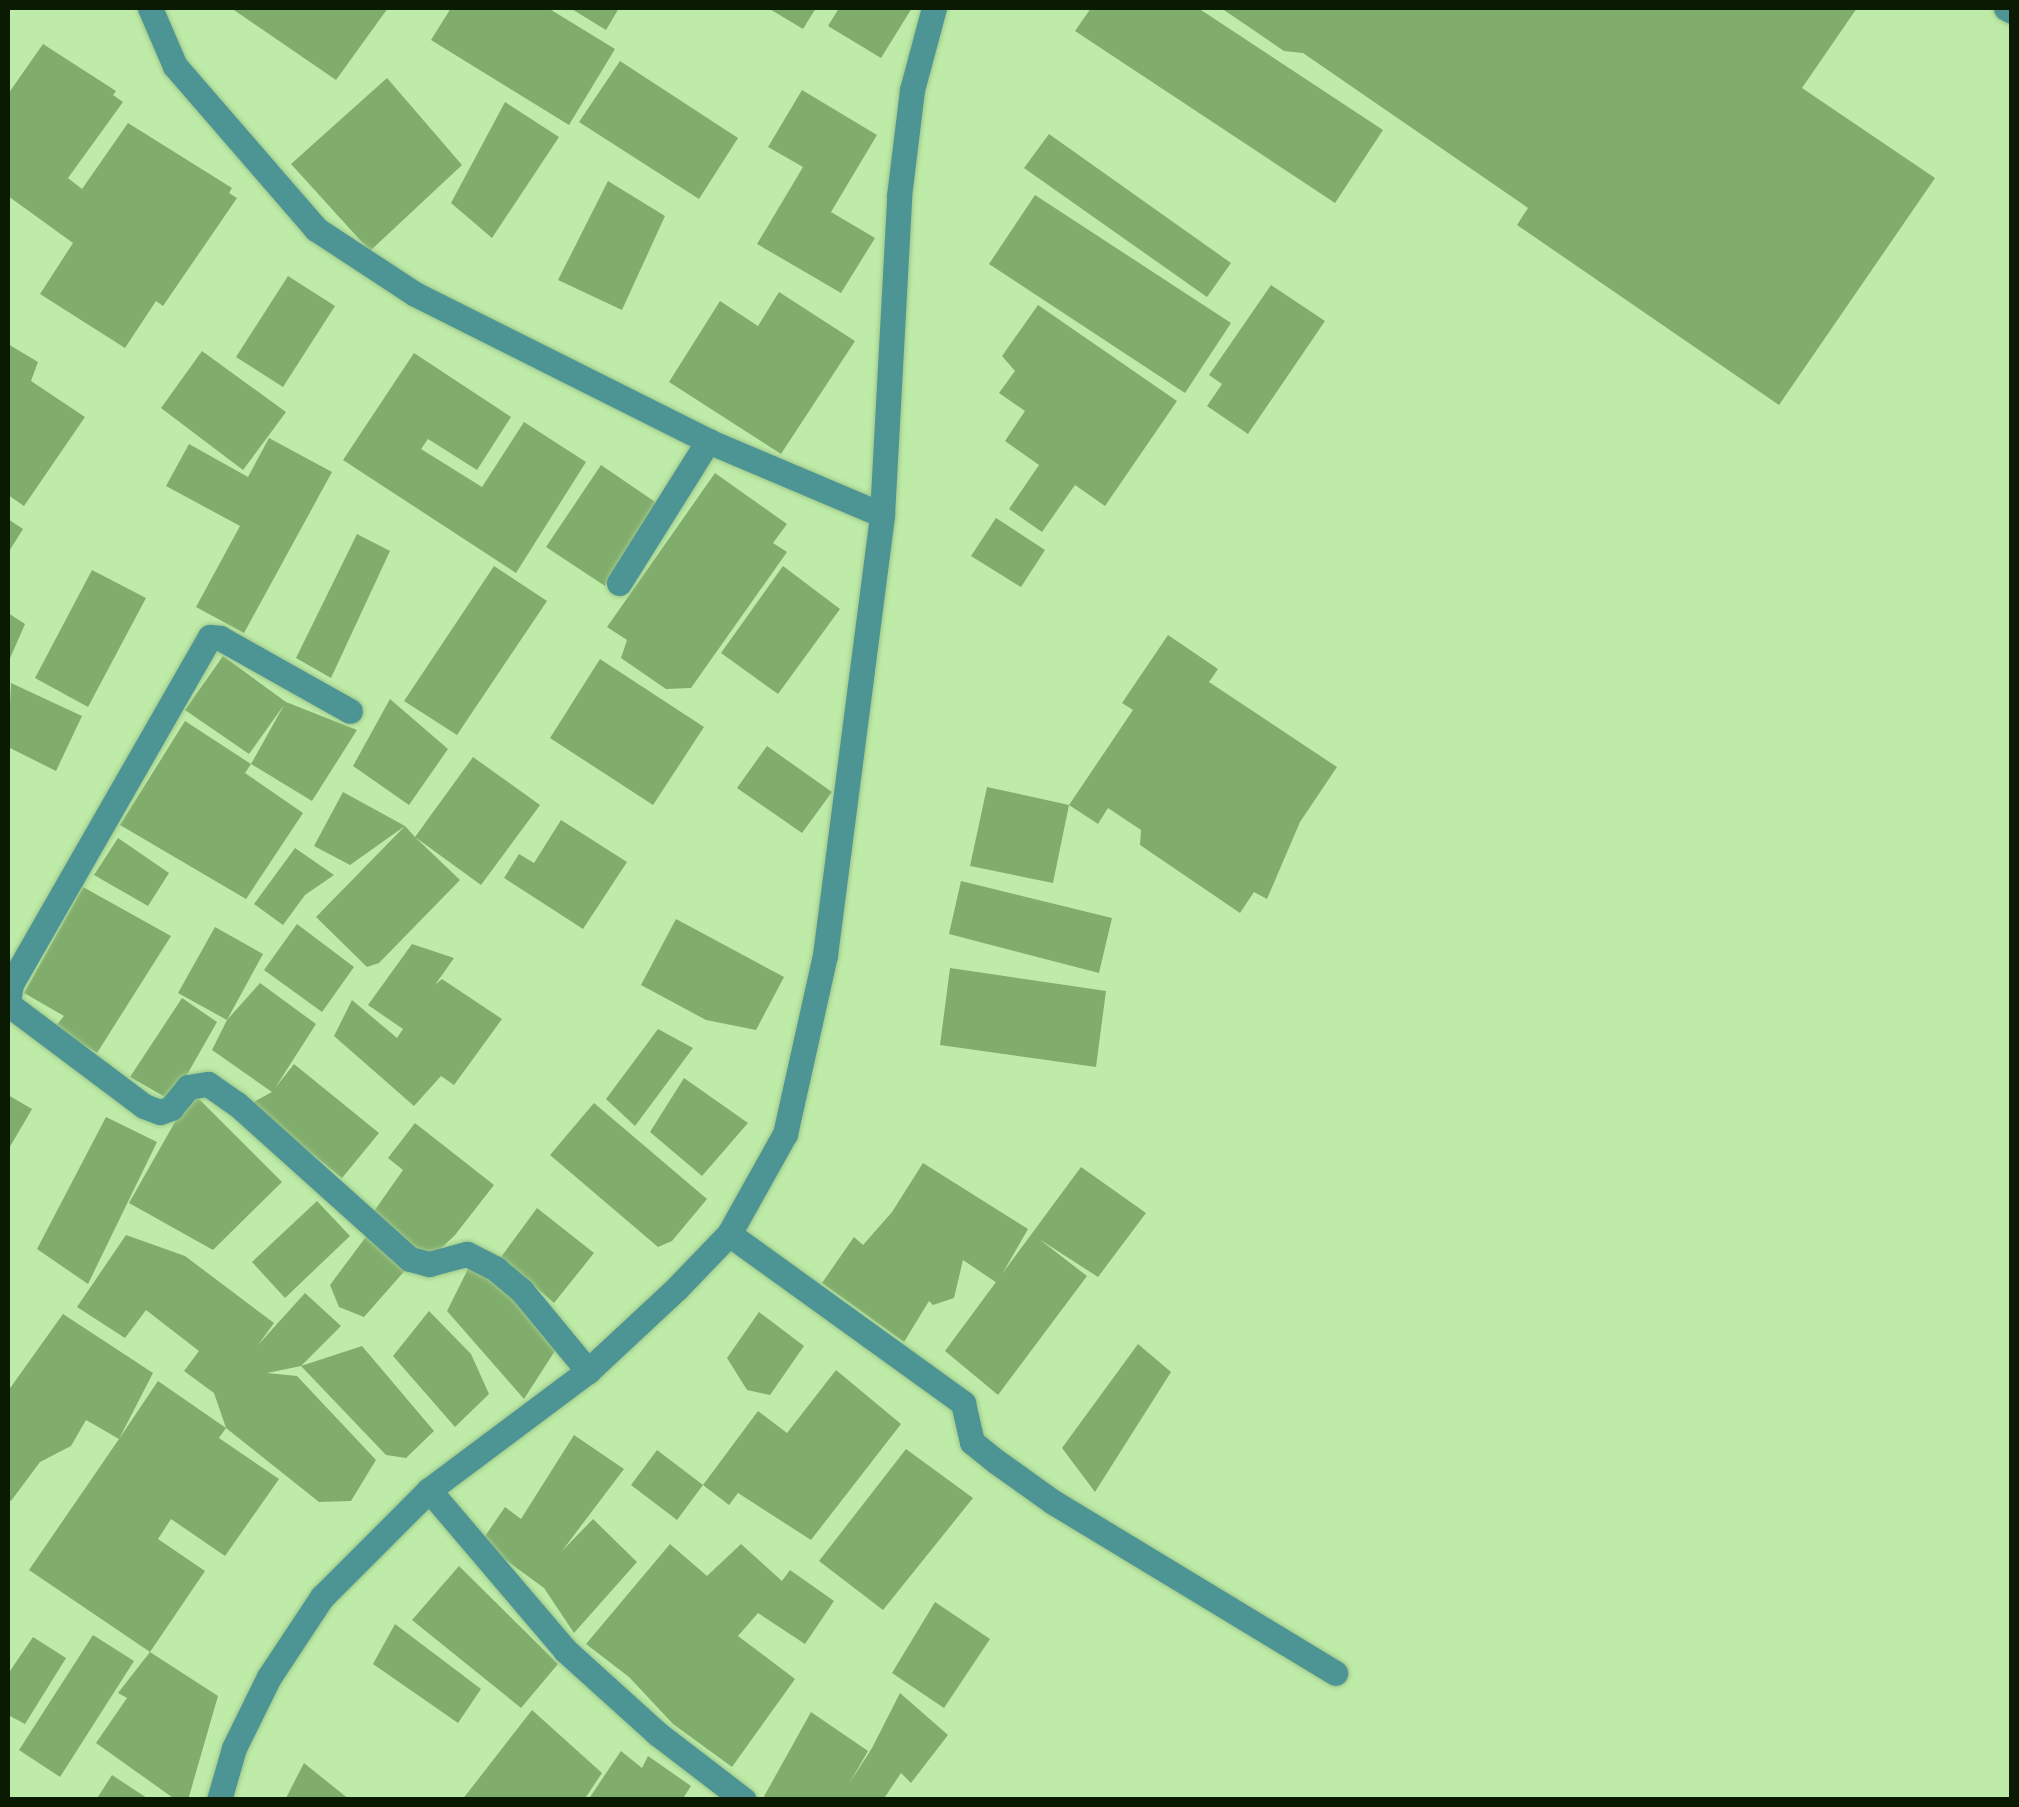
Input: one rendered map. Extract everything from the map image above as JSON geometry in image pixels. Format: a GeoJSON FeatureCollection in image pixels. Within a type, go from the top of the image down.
{"type":"FeatureCollection","features":[{"type":"Feature","properties":{"kind":"street"},"geometry":{"type":"LineString","coordinates":[[150,8],[175,66],[316,230],[416,294],[708,441],[882,515]]}},
{"type":"Feature","properties":{"kind":"street"},"geometry":{"type":"LineString","coordinates":[[219,1800],[234,1748],[269,1676],[322,1597],[429,1490],[588,1371],[729,1234],[786,1134],[824,955],[882,515],[899,196],[912,90],[934,8]]}},
{"type":"Feature","properties":{"kind":"street"},"geometry":{"type":"LineString","coordinates":[[618,583],[708,441]]}},
{"type":"Feature","properties":{"kind":"street"},"geometry":{"type":"LineString","coordinates":[[350,711],[239,648],[210,637],[11,984],[8,1002],[144,1106],[160,1112],[171,1108],[188,1088],[208,1084],[237,1104],[410,1259],[429,1264],[467,1254],[496,1269],[522,1291],[588,1371]]}},
{"type":"Feature","properties":{"kind":"street"},"geometry":{"type":"LineString","coordinates":[[729,1234],[963,1403],[972,1442],[997,1462],[1053,1502],[1336,1673]]}},
{"type":"Feature","properties":{"kind":"street"},"geometry":{"type":"LineString","coordinates":[[429,1490],[565,1650],[658,1734],[744,1800]]}},
{"type":"Feature","properties":{"kind":"building"},"geometry":{"type":"Polygon","coordinates":[[[231,8],[388,8],[336,80],[231,8]]]}},
{"type":"Feature","properties":{"kind":"building"},"geometry":{"type":"Polygon","coordinates":[[[451,8],[548,8],[615,49],[569,125],[431,40],[451,8]]]}},
{"type":"Feature","properties":{"kind":"building"},"geometry":{"type":"Polygon","coordinates":[[[570,8],[619,8],[606,30],[570,8]]]}},
{"type":"Feature","properties":{"kind":"building"},"geometry":{"type":"Polygon","coordinates":[[[768,8],[816,8],[803,29],[768,8]]]}},
{"type":"Feature","properties":{"kind":"building"},"geometry":{"type":"Polygon","coordinates":[[[839,8],[912,8],[881,58],[828,26],[839,8]]]}},
{"type":"Feature","properties":{"kind":"building"},"geometry":{"type":"Polygon","coordinates":[[[1091,8],[1198,8],[1383,130],[1335,203],[1075,31],[1091,8]]]}},
{"type":"Feature","properties":{"kind":"building"},"geometry":{"type":"Polygon","coordinates":[[[1221,8],[1857,8],[1802,88],[1935,178],[1779,405],[1517,225],[1528,208],[1303,53],[1284,51],[1221,8]]]}},
{"type":"Feature","properties":{"kind":"building"},"geometry":{"type":"Polygon","coordinates":[[[43,44],[116,91],[113,95],[123,102],[68,178],[82,189],[128,123],[232,188],[229,193],[237,198],[163,306],[156,301],[125,348],[40,294],[73,243],[8,196],[8,94],[43,44]]]}},
{"type":"Feature","properties":{"kind":"building"},"geometry":{"type":"Polygon","coordinates":[[[620,61],[738,138],[699,199],[579,122],[620,61]]]}},
{"type":"Feature","properties":{"kind":"building"},"geometry":{"type":"Polygon","coordinates":[[[387,78],[462,165],[370,251],[291,164],[387,78]]]}},
{"type":"Feature","properties":{"kind":"building"},"geometry":{"type":"Polygon","coordinates":[[[802,90],[877,135],[831,212],[875,238],[841,293],[757,244],[803,167],[768,147],[802,90]]]}},
{"type":"Feature","properties":{"kind":"building"},"geometry":{"type":"Polygon","coordinates":[[[505,102],[559,137],[492,238],[451,203],[505,102]]]}},
{"type":"Feature","properties":{"kind":"building"},"geometry":{"type":"Polygon","coordinates":[[[1049,134],[1231,263],[1207,297],[1024,168],[1049,134]]]}},
{"type":"Feature","properties":{"kind":"building"},"geometry":{"type":"Polygon","coordinates":[[[608,181],[665,216],[622,310],[558,280],[608,181]]]}},
{"type":"Feature","properties":{"kind":"building"},"geometry":{"type":"Polygon","coordinates":[[[1035,195],[1231,323],[1185,393],[989,264],[1035,195]]]}},
{"type":"Feature","properties":{"kind":"building"},"geometry":{"type":"Polygon","coordinates":[[[288,276],[335,306],[283,387],[236,357],[288,276]]]}},
{"type":"Feature","properties":{"kind":"building"},"geometry":{"type":"Polygon","coordinates":[[[1271,285],[1325,321],[1248,434],[1207,406],[1222,384],[1209,375],[1271,285]]]}},
{"type":"Feature","properties":{"kind":"building"},"geometry":{"type":"Polygon","coordinates":[[[779,292],[855,341],[781,454],[669,382],[720,301],[758,326],[779,292]]]}},
{"type":"Feature","properties":{"kind":"building"},"geometry":{"type":"Polygon","coordinates":[[[1038,305],[1177,401],[1105,506],[1075,485],[1042,532],[1009,509],[1039,465],[1005,441],[1025,411],[999,393],[1015,371],[1002,356],[1038,305]]]}},
{"type":"Feature","properties":{"kind":"building"},"geometry":{"type":"Polygon","coordinates":[[[8,344],[38,362],[31,381],[85,417],[24,506],[8,495],[8,344]]]}},
{"type":"Feature","properties":{"kind":"building"},"geometry":{"type":"Polygon","coordinates":[[[202,351],[286,412],[243,470],[161,408],[202,351]]]}},
{"type":"Feature","properties":{"kind":"building"},"geometry":{"type":"Polygon","coordinates":[[[414,353],[511,417],[477,470],[428,439],[421,449],[482,487],[524,422],[586,462],[516,573],[343,460],[414,353]]]}},
{"type":"Feature","properties":{"kind":"building"},"geometry":{"type":"Polygon","coordinates":[[[269,438],[332,472],[244,633],[196,607],[240,526],[166,486],[189,444],[248,477],[269,438]]]}},
{"type":"Feature","properties":{"kind":"building"},"geometry":{"type":"Polygon","coordinates":[[[601,465],[661,506],[605,586],[546,547],[601,465]]]}},
{"type":"Feature","properties":{"kind":"building"},"geometry":{"type":"Polygon","coordinates":[[[715,473],[787,524],[773,543],[787,552],[691,688],[666,689],[621,658],[627,640],[607,627],[715,473]]]}},
{"type":"Feature","properties":{"kind":"building"},"geometry":{"type":"Polygon","coordinates":[[[996,518],[1045,550],[1021,587],[971,556],[996,518]]]}},
{"type":"Feature","properties":{"kind":"building"},"geometry":{"type":"Polygon","coordinates":[[[8,519],[23,529],[8,553],[8,519]]]}},
{"type":"Feature","properties":{"kind":"building"},"geometry":{"type":"Polygon","coordinates":[[[357,534],[390,551],[331,678],[296,658],[357,534]]]}},
{"type":"Feature","properties":{"kind":"building"},"geometry":{"type":"Polygon","coordinates":[[[494,566],[547,601],[457,735],[404,701],[494,566]]]}},
{"type":"Feature","properties":{"kind":"building"},"geometry":{"type":"Polygon","coordinates":[[[783,566],[840,609],[778,694],[721,653],[783,566]]]}},
{"type":"Feature","properties":{"kind":"building"},"geometry":{"type":"Polygon","coordinates":[[[92,570],[146,598],[88,707],[35,678],[92,570]]]}},
{"type":"Feature","properties":{"kind":"building"},"geometry":{"type":"Polygon","coordinates":[[[8,613],[25,624],[8,663],[8,613]]]}},
{"type":"Feature","properties":{"kind":"building"},"geometry":{"type":"Polygon","coordinates":[[[1168,635],[1218,669],[1209,682],[1337,767],[1300,822],[1267,899],[1254,892],[1240,913],[1140,845],[1141,830],[1108,808],[1098,824],[1069,805],[1133,710],[1122,703],[1168,635]]]}},
{"type":"Feature","properties":{"kind":"building"},"geometry":{"type":"Polygon","coordinates":[[[223,656],[286,702],[357,730],[312,801],[251,764],[284,705],[249,754],[185,710],[223,656]]]}},
{"type":"Feature","properties":{"kind":"building"},"geometry":{"type":"Polygon","coordinates":[[[600,659],[704,727],[653,805],[550,738],[600,659]]]}},
{"type":"Feature","properties":{"kind":"building"},"geometry":{"type":"Polygon","coordinates":[[[11,683],[82,716],[56,771],[8,747],[11,683]]]}},
{"type":"Feature","properties":{"kind":"building"},"geometry":{"type":"Polygon","coordinates":[[[390,699],[448,749],[409,805],[353,766],[390,699]]]}},
{"type":"Feature","properties":{"kind":"building"},"geometry":{"type":"Polygon","coordinates":[[[185,721],[251,764],[245,773],[303,813],[246,899],[120,825],[185,721]]]}},
{"type":"Feature","properties":{"kind":"building"},"geometry":{"type":"Polygon","coordinates":[[[767,746],[832,792],[802,833],[737,788],[767,746]]]}},
{"type":"Feature","properties":{"kind":"building"},"geometry":{"type":"Polygon","coordinates":[[[473,757],[540,805],[481,885],[415,837],[473,757]]]}},
{"type":"Feature","properties":{"kind":"building"},"geometry":{"type":"Polygon","coordinates":[[[987,787],[1069,805],[1053,883],[970,866],[987,787]]]}},
{"type":"Feature","properties":{"kind":"building"},"geometry":{"type":"Polygon","coordinates":[[[343,792],[405,826],[350,865],[314,846],[343,792]]]}},
{"type":"Feature","properties":{"kind":"building"},"geometry":{"type":"Polygon","coordinates":[[[561,820],[627,862],[583,929],[504,878],[519,854],[534,863],[561,820]]]}},
{"type":"Feature","properties":{"kind":"building"},"geometry":{"type":"Polygon","coordinates":[[[405,826],[460,880],[379,963],[367,967],[316,917],[405,826]]]}},
{"type":"Feature","properties":{"kind":"building"},"geometry":{"type":"Polygon","coordinates":[[[118,838],[169,873],[148,906],[94,875],[118,838]]]}},
{"type":"Feature","properties":{"kind":"building"},"geometry":{"type":"Polygon","coordinates":[[[295,848],[334,875],[305,895],[283,925],[254,904],[295,848]]]}},
{"type":"Feature","properties":{"kind":"building"},"geometry":{"type":"Polygon","coordinates":[[[961,881],[1112,918],[1099,973],[949,934],[961,881]]]}},
{"type":"Feature","properties":{"kind":"building"},"geometry":{"type":"Polygon","coordinates":[[[83,887],[171,936],[97,1053],[54,1028],[64,1016],[24,993],[83,887]]]}},
{"type":"Feature","properties":{"kind":"building"},"geometry":{"type":"Polygon","coordinates":[[[676,919],[784,977],[756,1030],[706,1020],[641,985],[676,919]]]}},
{"type":"Feature","properties":{"kind":"building"},"geometry":{"type":"Polygon","coordinates":[[[297,924],[354,967],[322,1012],[264,970],[297,924]]]}},
{"type":"Feature","properties":{"kind":"building"},"geometry":{"type":"Polygon","coordinates":[[[215,927],[263,954],[227,1020],[178,993],[215,927]]]}},
{"type":"Feature","properties":{"kind":"building"},"geometry":{"type":"Polygon","coordinates":[[[412,944],[454,958],[435,985],[442,979],[502,1019],[454,1085],[441,1076],[414,1106],[334,1036],[352,1000],[397,1038],[403,1029],[368,1005],[412,944]]]}},
{"type":"Feature","properties":{"kind":"building"},"geometry":{"type":"Polygon","coordinates":[[[950,968],[1106,991],[1096,1067],[940,1045],[950,968]]]}},
{"type":"Feature","properties":{"kind":"building"},"geometry":{"type":"Polygon","coordinates":[[[260,983],[316,1024],[275,1088],[294,1064],[379,1133],[342,1178],[250,1104],[272,1092],[212,1050],[227,1020],[260,983]]]}},
{"type":"Feature","properties":{"kind":"building"},"geometry":{"type":"Polygon","coordinates":[[[182,998],[217,1022],[172,1101],[130,1077],[182,998]]]}},
{"type":"Feature","properties":{"kind":"building"},"geometry":{"type":"Polygon","coordinates":[[[658,1029],[693,1048],[635,1126],[606,1099],[658,1029]]]}},
{"type":"Feature","properties":{"kind":"building"},"geometry":{"type":"Polygon","coordinates":[[[684,1078],[748,1123],[702,1176],[650,1132],[684,1078]]]}},
{"type":"Feature","properties":{"kind":"building"},"geometry":{"type":"Polygon","coordinates":[[[192,1092],[282,1182],[213,1250],[129,1203],[192,1092]]]}},
{"type":"Feature","properties":{"kind":"building"},"geometry":{"type":"Polygon","coordinates":[[[8,1095],[32,1109],[8,1150],[8,1095]]]}},
{"type":"Feature","properties":{"kind":"building"},"geometry":{"type":"Polygon","coordinates":[[[594,1103],[707,1199],[672,1241],[658,1247],[550,1155],[594,1103]]]}},
{"type":"Feature","properties":{"kind":"building"},"geometry":{"type":"Polygon","coordinates":[[[106,1117],[157,1142],[88,1284],[37,1249],[106,1117]]]}},
{"type":"Feature","properties":{"kind":"building"},"geometry":{"type":"Polygon","coordinates":[[[415,1123],[494,1185],[455,1235],[429,1260],[370,1217],[403,1170],[388,1158],[415,1123]]]}},
{"type":"Feature","properties":{"kind":"building"},"geometry":{"type":"Polygon","coordinates":[[[923,1163],[1028,1229],[997,1283],[963,1260],[954,1298],[933,1305],[929,1301],[904,1342],[822,1283],[854,1237],[863,1245],[892,1212],[923,1163]]]}},
{"type":"Feature","properties":{"kind":"building"},"geometry":{"type":"Polygon","coordinates":[[[1081,1167],[1146,1213],[1098,1277],[1039,1239],[1087,1276],[998,1395],[945,1351],[1081,1167]]]}},
{"type":"Feature","properties":{"kind":"building"},"geometry":{"type":"Polygon","coordinates":[[[317,1201],[350,1236],[285,1298],[252,1262],[317,1201]]]}},
{"type":"Feature","properties":{"kind":"building"},"geometry":{"type":"Polygon","coordinates":[[[537,1208],[594,1253],[554,1303],[501,1257],[537,1208]]]}},
{"type":"Feature","properties":{"kind":"building"},"geometry":{"type":"Polygon","coordinates":[[[368,1234],[408,1267],[364,1317],[339,1307],[330,1285],[368,1234]]]}},
{"type":"Feature","properties":{"kind":"building"},"geometry":{"type":"Polygon","coordinates":[[[126,1235],[185,1256],[274,1323],[258,1345],[305,1293],[341,1326],[301,1366],[267,1373],[297,1376],[376,1460],[351,1501],[319,1502],[226,1428],[214,1393],[184,1371],[199,1351],[146,1310],[125,1338],[77,1307],[126,1235]]]}},
{"type":"Feature","properties":{"kind":"building"},"geometry":{"type":"Polygon","coordinates":[[[473,1259],[560,1343],[524,1399],[447,1311],[473,1259]]]}},
{"type":"Feature","properties":{"kind":"building"},"geometry":{"type":"Polygon","coordinates":[[[429,1311],[471,1354],[489,1394],[455,1427],[393,1356],[429,1311]]]}},
{"type":"Feature","properties":{"kind":"building"},"geometry":{"type":"Polygon","coordinates":[[[759,1312],[804,1346],[770,1395],[747,1390],[727,1358],[759,1312]]]}},
{"type":"Feature","properties":{"kind":"building"},"geometry":{"type":"Polygon","coordinates":[[[63,1314],[153,1373],[119,1439],[86,1420],[71,1446],[40,1462],[11,1501],[8,1391],[63,1314]]]}},
{"type":"Feature","properties":{"kind":"building"},"geometry":{"type":"Polygon","coordinates":[[[1138,1344],[1171,1372],[1095,1492],[1062,1448],[1138,1344]]]}},
{"type":"Feature","properties":{"kind":"building"},"geometry":{"type":"Polygon","coordinates":[[[362,1346],[434,1431],[406,1458],[386,1455],[301,1366],[362,1346]]]}},
{"type":"Feature","properties":{"kind":"building"},"geometry":{"type":"Polygon","coordinates":[[[836,1370],[901,1424],[811,1540],[738,1493],[729,1505],[703,1485],[758,1411],[787,1433],[836,1370]]]}},
{"type":"Feature","properties":{"kind":"building"},"geometry":{"type":"Polygon","coordinates":[[[158,1381],[226,1428],[219,1438],[279,1479],[225,1556],[171,1519],[158,1539],[205,1571],[150,1652],[29,1570],[158,1381]]]}},
{"type":"Feature","properties":{"kind":"building"},"geometry":{"type":"Polygon","coordinates":[[[574,1435],[624,1469],[562,1551],[593,1519],[637,1562],[574,1633],[544,1588],[481,1542],[505,1507],[521,1519],[574,1435]]]}},
{"type":"Feature","properties":{"kind":"building"},"geometry":{"type":"Polygon","coordinates":[[[906,1449],[973,1498],[883,1610],[819,1561],[906,1449]]]}},
{"type":"Feature","properties":{"kind":"building"},"geometry":{"type":"Polygon","coordinates":[[[657,1450],[703,1485],[677,1520],[631,1485],[657,1450]]]}},
{"type":"Feature","properties":{"kind":"building"},"geometry":{"type":"Polygon","coordinates":[[[670,1544],[707,1576],[741,1544],[782,1581],[790,1570],[834,1601],[805,1644],[758,1613],[738,1636],[795,1679],[732,1767],[673,1724],[629,1677],[586,1644],[670,1544]]]}},
{"type":"Feature","properties":{"kind":"building"},"geometry":{"type":"Polygon","coordinates":[[[459,1566],[558,1664],[521,1708],[412,1620],[459,1566]]]}},
{"type":"Feature","properties":{"kind":"building"},"geometry":{"type":"Polygon","coordinates":[[[935,1602],[990,1639],[944,1708],[892,1673],[935,1602]]]}},
{"type":"Feature","properties":{"kind":"building"},"geometry":{"type":"Polygon","coordinates":[[[395,1624],[481,1689],[458,1723],[373,1664],[395,1624]]]}},
{"type":"Feature","properties":{"kind":"building"},"geometry":{"type":"Polygon","coordinates":[[[93,1635],[134,1661],[60,1777],[19,1750],[93,1635]]]}},
{"type":"Feature","properties":{"kind":"building"},"geometry":{"type":"Polygon","coordinates":[[[33,1637],[66,1658],[25,1724],[8,1715],[8,1674],[33,1637]]]}},
{"type":"Feature","properties":{"kind":"building"},"geometry":{"type":"Polygon","coordinates":[[[150,1652],[218,1696],[188,1800],[176,1800],[96,1743],[127,1698],[118,1693],[150,1652]]]}},
{"type":"Feature","properties":{"kind":"building"},"geometry":{"type":"Polygon","coordinates":[[[900,1693],[948,1735],[911,1783],[901,1773],[883,1800],[762,1800],[811,1712],[868,1751],[849,1784],[872,1748],[900,1693]]]}},
{"type":"Feature","properties":{"kind":"building"},"geometry":{"type":"Polygon","coordinates":[[[532,1710],[602,1773],[584,1800],[462,1800],[532,1710]]]}},
{"type":"Feature","properties":{"kind":"building"},"geometry":{"type":"Polygon","coordinates":[[[621,1751],[642,1768],[648,1756],[691,1786],[682,1800],[588,1800],[621,1751]]]}},
{"type":"Feature","properties":{"kind":"building"},"geometry":{"type":"Polygon","coordinates":[[[304,1763],[350,1800],[285,1800],[304,1763]]]}},
{"type":"Feature","properties":{"kind":"building"},"geometry":{"type":"Polygon","coordinates":[[[112,1775],[150,1800],[96,1800],[112,1775]]]}}]}
